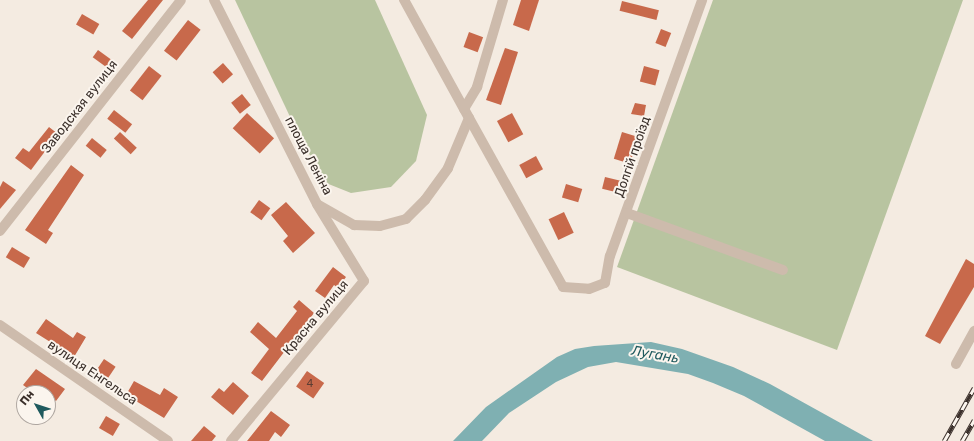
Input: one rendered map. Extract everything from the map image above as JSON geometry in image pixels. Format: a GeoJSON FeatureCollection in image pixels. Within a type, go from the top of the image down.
{"type":"FeatureCollection","features":[{"type":"Feature","properties":{"kind":"street","name":"Заводская вулиця"},"geometry":{"type":"LineString","coordinates":[[0,231],[181,0]]}},
{"type":"Feature","properties":{"kind":"street","name":"площа Леніна"},"geometry":{"type":"LineString","coordinates":[[214,0],[317,204],[354,225],[380,226],[406,219],[425,200],[448,168],[477,87],[503,0]]}},
{"type":"Feature","properties":{"kind":"street"},"geometry":{"type":"LineString","coordinates":[[404,0],[467,114]]}},
{"type":"Feature","properties":{"kind":"street","name":"Долгій проїзд"},"geometry":{"type":"LineString","coordinates":[[467,114],[563,287],[588,289],[605,283],[610,256],[627,213],[702,0]]}},
{"type":"Feature","properties":{"kind":"street","name":"Красна вулиця"},"geometry":{"type":"LineString","coordinates":[[231,441],[364,282],[317,204]]}},
{"type":"Feature","properties":{"kind":"street"},"geometry":{"type":"LineString","coordinates":[[627,213],[783,270]]}},
{"type":"Feature","properties":{"kind":"street","name":"вулиця Енгельса"},"geometry":{"type":"LineString","coordinates":[[0,326],[168,441]]}},
{"type":"Feature","properties":{"kind":"street"},"geometry":{"type":"LineString","coordinates":[[956,364],[974,331]]}},
{"type":"Feature","properties":{"kind":"green space"},"geometry":{"type":"Polygon","coordinates":[[[235,0],[375,0],[427,115],[416,161],[391,187],[351,193],[326,183],[300,138],[235,0]]]}},
{"type":"Feature","properties":{"kind":"green space"},"geometry":{"type":"Polygon","coordinates":[[[713,0],[963,0],[837,350],[617,267],[713,0]]]}},
{"type":"Feature","properties":{"kind":"water","name":"Лугань"},"geometry":{"type":"Polygon","coordinates":[[[651,342],[682,349],[733,367],[770,384],[873,441],[825,441],[744,396],[713,383],[688,374],[616,362],[588,367],[556,382],[509,413],[482,441],[453,441],[486,407],[557,357],[575,349],[594,346],[651,342]]]}},
{"type":"Feature","properties":{"kind":"building"},"geometry":{"type":"Polygon","coordinates":[[[148,0],[163,0],[132,39],[122,31],[148,0]]]}},
{"type":"Feature","properties":{"kind":"building"},"geometry":{"type":"Polygon","coordinates":[[[521,0],[539,0],[529,31],[513,25],[521,0]]]}},
{"type":"Feature","properties":{"kind":"building"},"geometry":{"type":"Polygon","coordinates":[[[622,1],[659,10],[656,20],[620,11],[622,1]]]}},
{"type":"Feature","properties":{"kind":"building"},"geometry":{"type":"Polygon","coordinates":[[[82,14],[99,24],[93,34],[76,24],[82,14]]]}},
{"type":"Feature","properties":{"kind":"building"},"geometry":{"type":"Polygon","coordinates":[[[188,20],[201,30],[177,61],[164,51],[188,20]]]}},
{"type":"Feature","properties":{"kind":"building"},"geometry":{"type":"Polygon","coordinates":[[[661,29],[671,33],[666,47],[655,43],[661,29]]]}},
{"type":"Feature","properties":{"kind":"building"},"geometry":{"type":"Polygon","coordinates":[[[469,32],[483,37],[478,52],[464,47],[469,32]]]}},
{"type":"Feature","properties":{"kind":"building"},"geometry":{"type":"Polygon","coordinates":[[[505,48],[518,52],[501,105],[486,100],[505,48]]]}},
{"type":"Feature","properties":{"kind":"building"},"geometry":{"type":"Polygon","coordinates":[[[98,50],[112,60],[106,67],[93,57],[98,50]]]}},
{"type":"Feature","properties":{"kind":"building"},"geometry":{"type":"Polygon","coordinates":[[[223,63],[233,74],[223,84],[213,72],[223,63]]]}},
{"type":"Feature","properties":{"kind":"building"},"geometry":{"type":"Polygon","coordinates":[[[149,66],[162,76],[143,100],[130,90],[149,66]]]}},
{"type":"Feature","properties":{"kind":"building"},"geometry":{"type":"Polygon","coordinates":[[[644,66],[659,70],[655,86],[640,81],[644,66]]]}},
{"type":"Feature","properties":{"kind":"building"},"geometry":{"type":"Polygon","coordinates":[[[242,94],[251,105],[240,114],[231,103],[242,94]]]}},
{"type":"Feature","properties":{"kind":"building"},"geometry":{"type":"Polygon","coordinates":[[[635,103],[646,105],[644,116],[631,114],[635,103]]]}},
{"type":"Feature","properties":{"kind":"building"},"geometry":{"type":"Polygon","coordinates":[[[114,110],[132,124],[125,133],[107,119],[114,110]]]}},
{"type":"Feature","properties":{"kind":"building"},"geometry":{"type":"Polygon","coordinates":[[[247,113],[274,138],[260,154],[233,128],[247,113]]]}},
{"type":"Feature","properties":{"kind":"building"},"geometry":{"type":"Polygon","coordinates":[[[512,113],[523,134],[508,142],[497,121],[512,113]]]}},
{"type":"Feature","properties":{"kind":"building"},"geometry":{"type":"Polygon","coordinates":[[[49,127],[58,134],[31,170],[15,158],[23,148],[29,152],[49,127]]]}},
{"type":"Feature","properties":{"kind":"building"},"geometry":{"type":"Polygon","coordinates":[[[120,132],[137,148],[131,154],[114,139],[120,132]]]}},
{"type":"Feature","properties":{"kind":"building"},"geometry":{"type":"Polygon","coordinates":[[[622,132],[638,137],[630,164],[614,159],[622,132]]]}},
{"type":"Feature","properties":{"kind":"building"},"geometry":{"type":"Polygon","coordinates":[[[92,138],[107,150],[100,158],[86,146],[92,138]]]}},
{"type":"Feature","properties":{"kind":"building"},"geometry":{"type":"Polygon","coordinates":[[[536,156],[543,169],[526,178],[519,165],[536,156]]]}},
{"type":"Feature","properties":{"kind":"building"},"geometry":{"type":"Polygon","coordinates":[[[71,165],[84,175],[48,230],[53,233],[46,244],[25,230],[71,165]]]}},
{"type":"Feature","properties":{"kind":"building"},"geometry":{"type":"Polygon","coordinates":[[[605,177],[621,181],[618,193],[602,189],[605,177]]]}},
{"type":"Feature","properties":{"kind":"building"},"geometry":{"type":"Polygon","coordinates":[[[3,181],[16,190],[0,209],[0,187],[3,181]]]}},
{"type":"Feature","properties":{"kind":"building"},"geometry":{"type":"Polygon","coordinates":[[[566,184],[582,189],[578,202],[562,197],[566,184]]]}},
{"type":"Feature","properties":{"kind":"building"},"geometry":{"type":"Polygon","coordinates":[[[259,200],[270,208],[262,220],[250,212],[259,200]]]}},
{"type":"Feature","properties":{"kind":"building"},"geometry":{"type":"Polygon","coordinates":[[[286,202],[315,233],[293,253],[283,241],[288,236],[271,215],[286,202]]]}},
{"type":"Feature","properties":{"kind":"building"},"geometry":{"type":"Polygon","coordinates":[[[564,212],[574,233],[558,240],[549,219],[564,212]]]}},
{"type":"Feature","properties":{"kind":"building"},"geometry":{"type":"Polygon","coordinates":[[[12,247],[30,258],[24,268],[6,257],[12,247]]]}},
{"type":"Feature","properties":{"kind":"building"},"geometry":{"type":"Polygon","coordinates":[[[966,259],[974,264],[974,287],[940,344],[925,336],[966,259]]]}},
{"type":"Feature","properties":{"kind":"building"},"geometry":{"type":"Polygon","coordinates":[[[333,267],[346,277],[338,288],[334,285],[325,298],[315,291],[333,267]]]}},
{"type":"Feature","properties":{"kind":"building"},"geometry":{"type":"Polygon","coordinates":[[[299,300],[314,313],[262,381],[251,373],[269,349],[250,332],[258,322],[276,338],[297,311],[293,307],[299,300]]]}},
{"type":"Feature","properties":{"kind":"building"},"geometry":{"type":"Polygon","coordinates":[[[46,319],[73,338],[77,332],[86,337],[74,357],[36,333],[46,319]]]}},
{"type":"Feature","properties":{"kind":"building"},"geometry":{"type":"Polygon","coordinates":[[[104,359],[116,367],[106,382],[94,374],[104,359]]]}},
{"type":"Feature","properties":{"kind":"building"},"geometry":{"type":"Polygon","coordinates":[[[36,369],[65,389],[56,401],[56,385],[23,385],[36,369]]]}},
{"type":"Feature","properties":{"kind":"building"},"geometry":{"type":"Polygon","coordinates":[[[307,371],[324,383],[313,399],[296,387],[307,371]]]}},
{"type":"Feature","properties":{"kind":"building"},"geometry":{"type":"Polygon","coordinates":[[[134,381],[160,395],[164,388],[178,397],[164,418],[126,395],[134,381]]]}},
{"type":"Feature","properties":{"kind":"building"},"geometry":{"type":"Polygon","coordinates":[[[233,382],[249,396],[233,415],[211,397],[219,388],[224,392],[233,382]]]}},
{"type":"Feature","properties":{"kind":"building"},"geometry":{"type":"Polygon","coordinates":[[[271,411],[290,425],[281,437],[275,432],[269,441],[247,441],[271,411]]]}},
{"type":"Feature","properties":{"kind":"building"},"geometry":{"type":"Polygon","coordinates":[[[106,416],[120,424],[113,436],[99,428],[106,416]]]}},
{"type":"Feature","properties":{"kind":"building"},"geometry":{"type":"Polygon","coordinates":[[[204,426],[216,436],[212,441],[191,441],[204,426]]]}},
{"type":"Feature","properties":{"kind":"railway"},"geometry":{"type":"LineString","coordinates":[[944,441],[974,388]]}},
{"type":"Feature","properties":{"kind":"railway"},"geometry":{"type":"LineString","coordinates":[[962,441],[974,420]]}}]}
